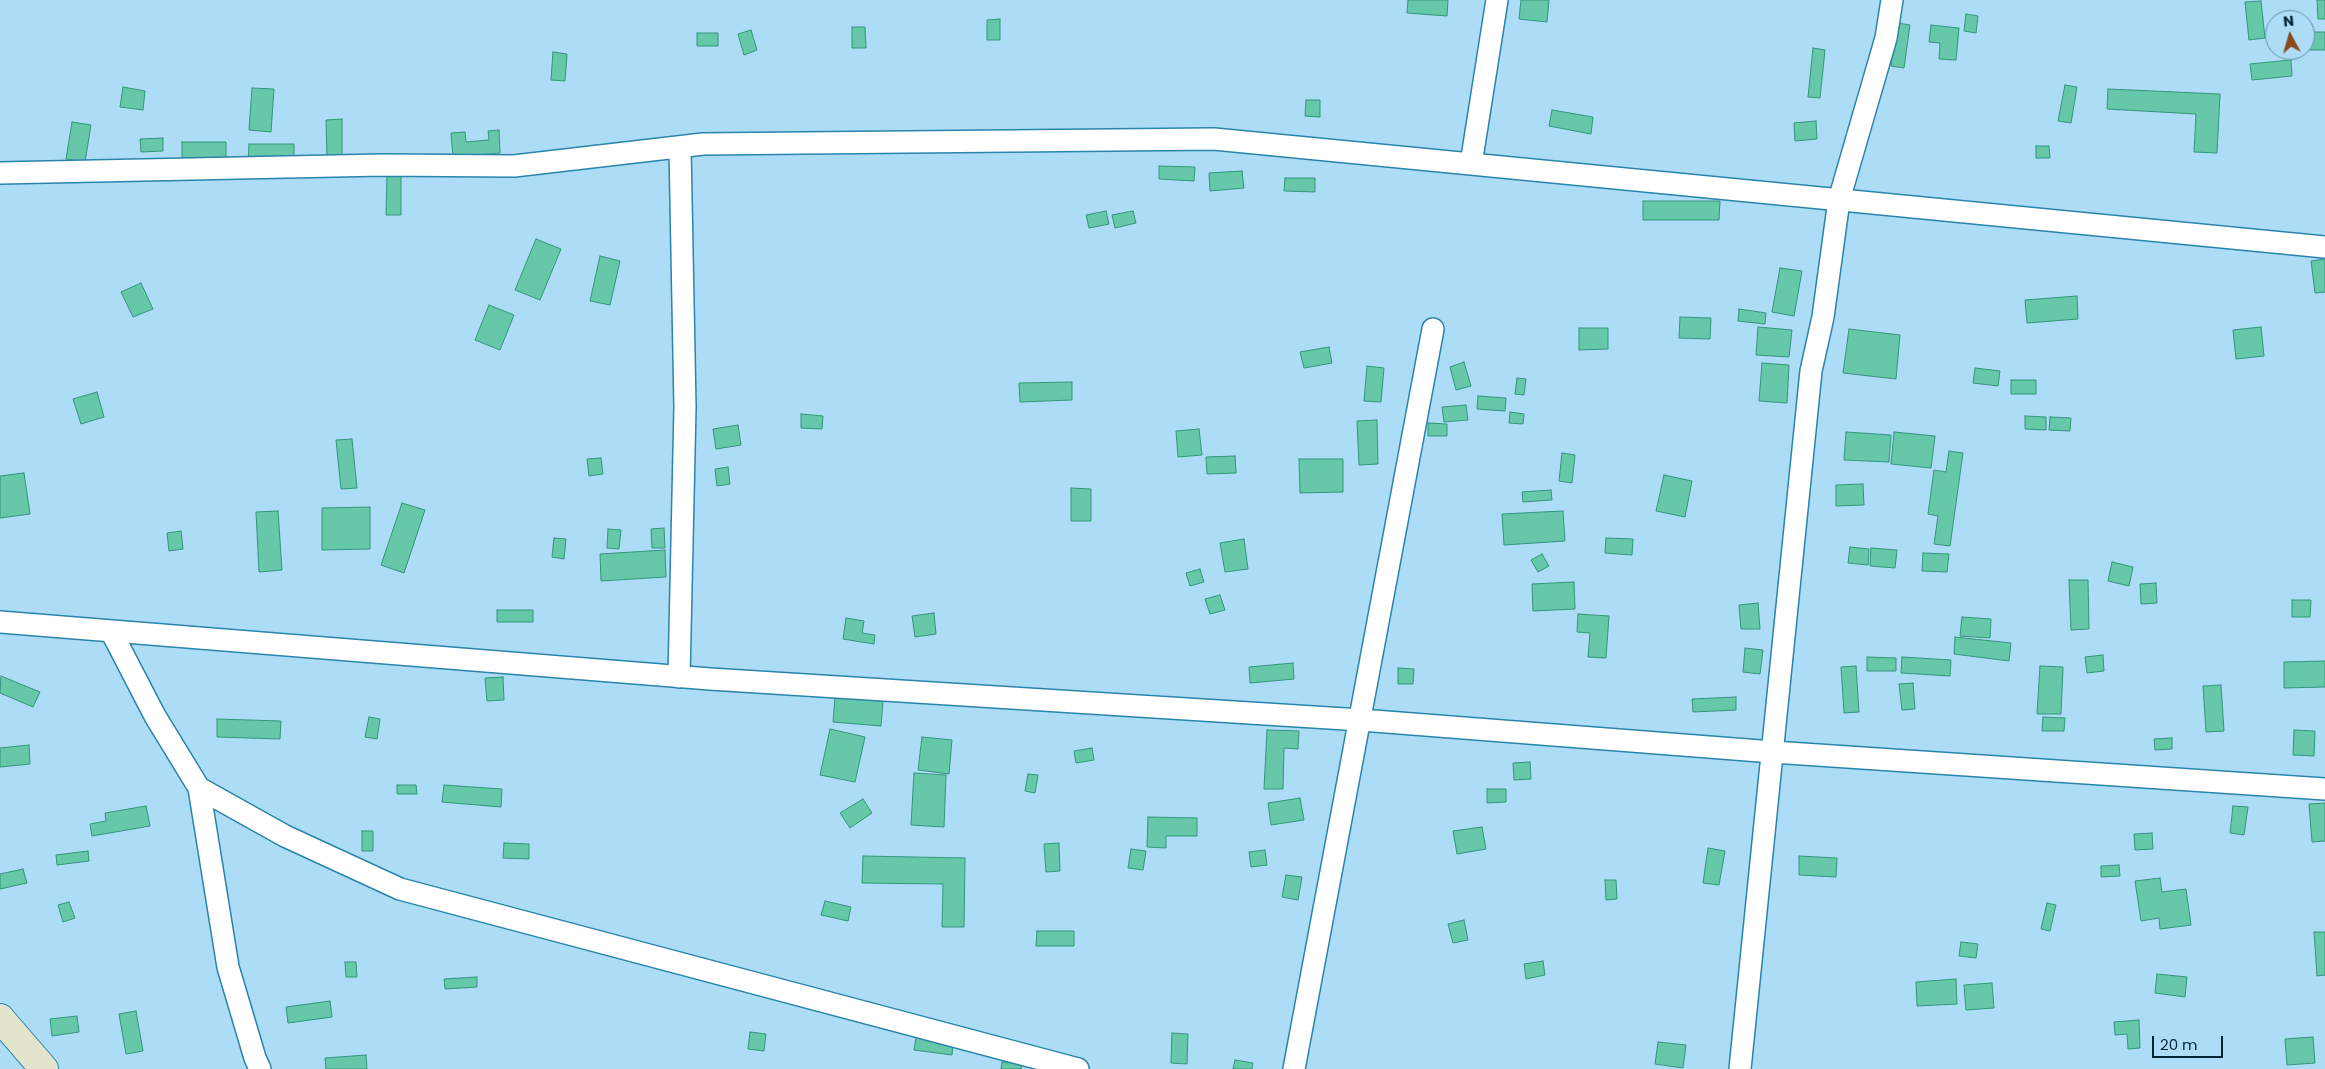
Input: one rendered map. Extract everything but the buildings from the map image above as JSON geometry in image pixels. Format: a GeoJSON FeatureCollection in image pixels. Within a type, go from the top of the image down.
{"type":"FeatureCollection","features":[{"type":"Feature","properties":{"kind":"street"},"geometry":{"type":"LineString","coordinates":[[1471,164],[1497,0]]}},
{"type":"Feature","properties":{"kind":"street"},"geometry":{"type":"LineString","coordinates":[[1740,1069],[1811,371],[1823,317],[1839,200],[1886,38],[1892,0]]}},
{"type":"Feature","properties":{"kind":"street"},"geometry":{"type":"LineString","coordinates":[[0,173],[382,165],[514,166],[704,144],[1214,139],[2325,247]]}},
{"type":"Feature","properties":{"kind":"street"},"geometry":{"type":"LineString","coordinates":[[679,677],[685,407],[680,147]]}},
{"type":"Feature","properties":{"kind":"street"},"geometry":{"type":"LineString","coordinates":[[1294,1069],[1361,720],[1432,329]]}},
{"type":"Feature","properties":{"kind":"street"},"geometry":{"type":"LineString","coordinates":[[0,622],[112,633],[679,677],[1361,720],[1773,752],[2325,789]]}},
{"type":"Feature","properties":{"kind":"street"},"geometry":{"type":"LineString","coordinates":[[112,633],[155,716],[199,788],[228,967],[260,1069]]}},
{"type":"Feature","properties":{"kind":"street"},"geometry":{"type":"LineString","coordinates":[[199,788],[285,836],[400,889],[1078,1069]]}},
{"type":"Feature","properties":{"kind":"street"},"geometry":{"type":"LineString","coordinates":[[0,1018],[44,1069]]}}]}
